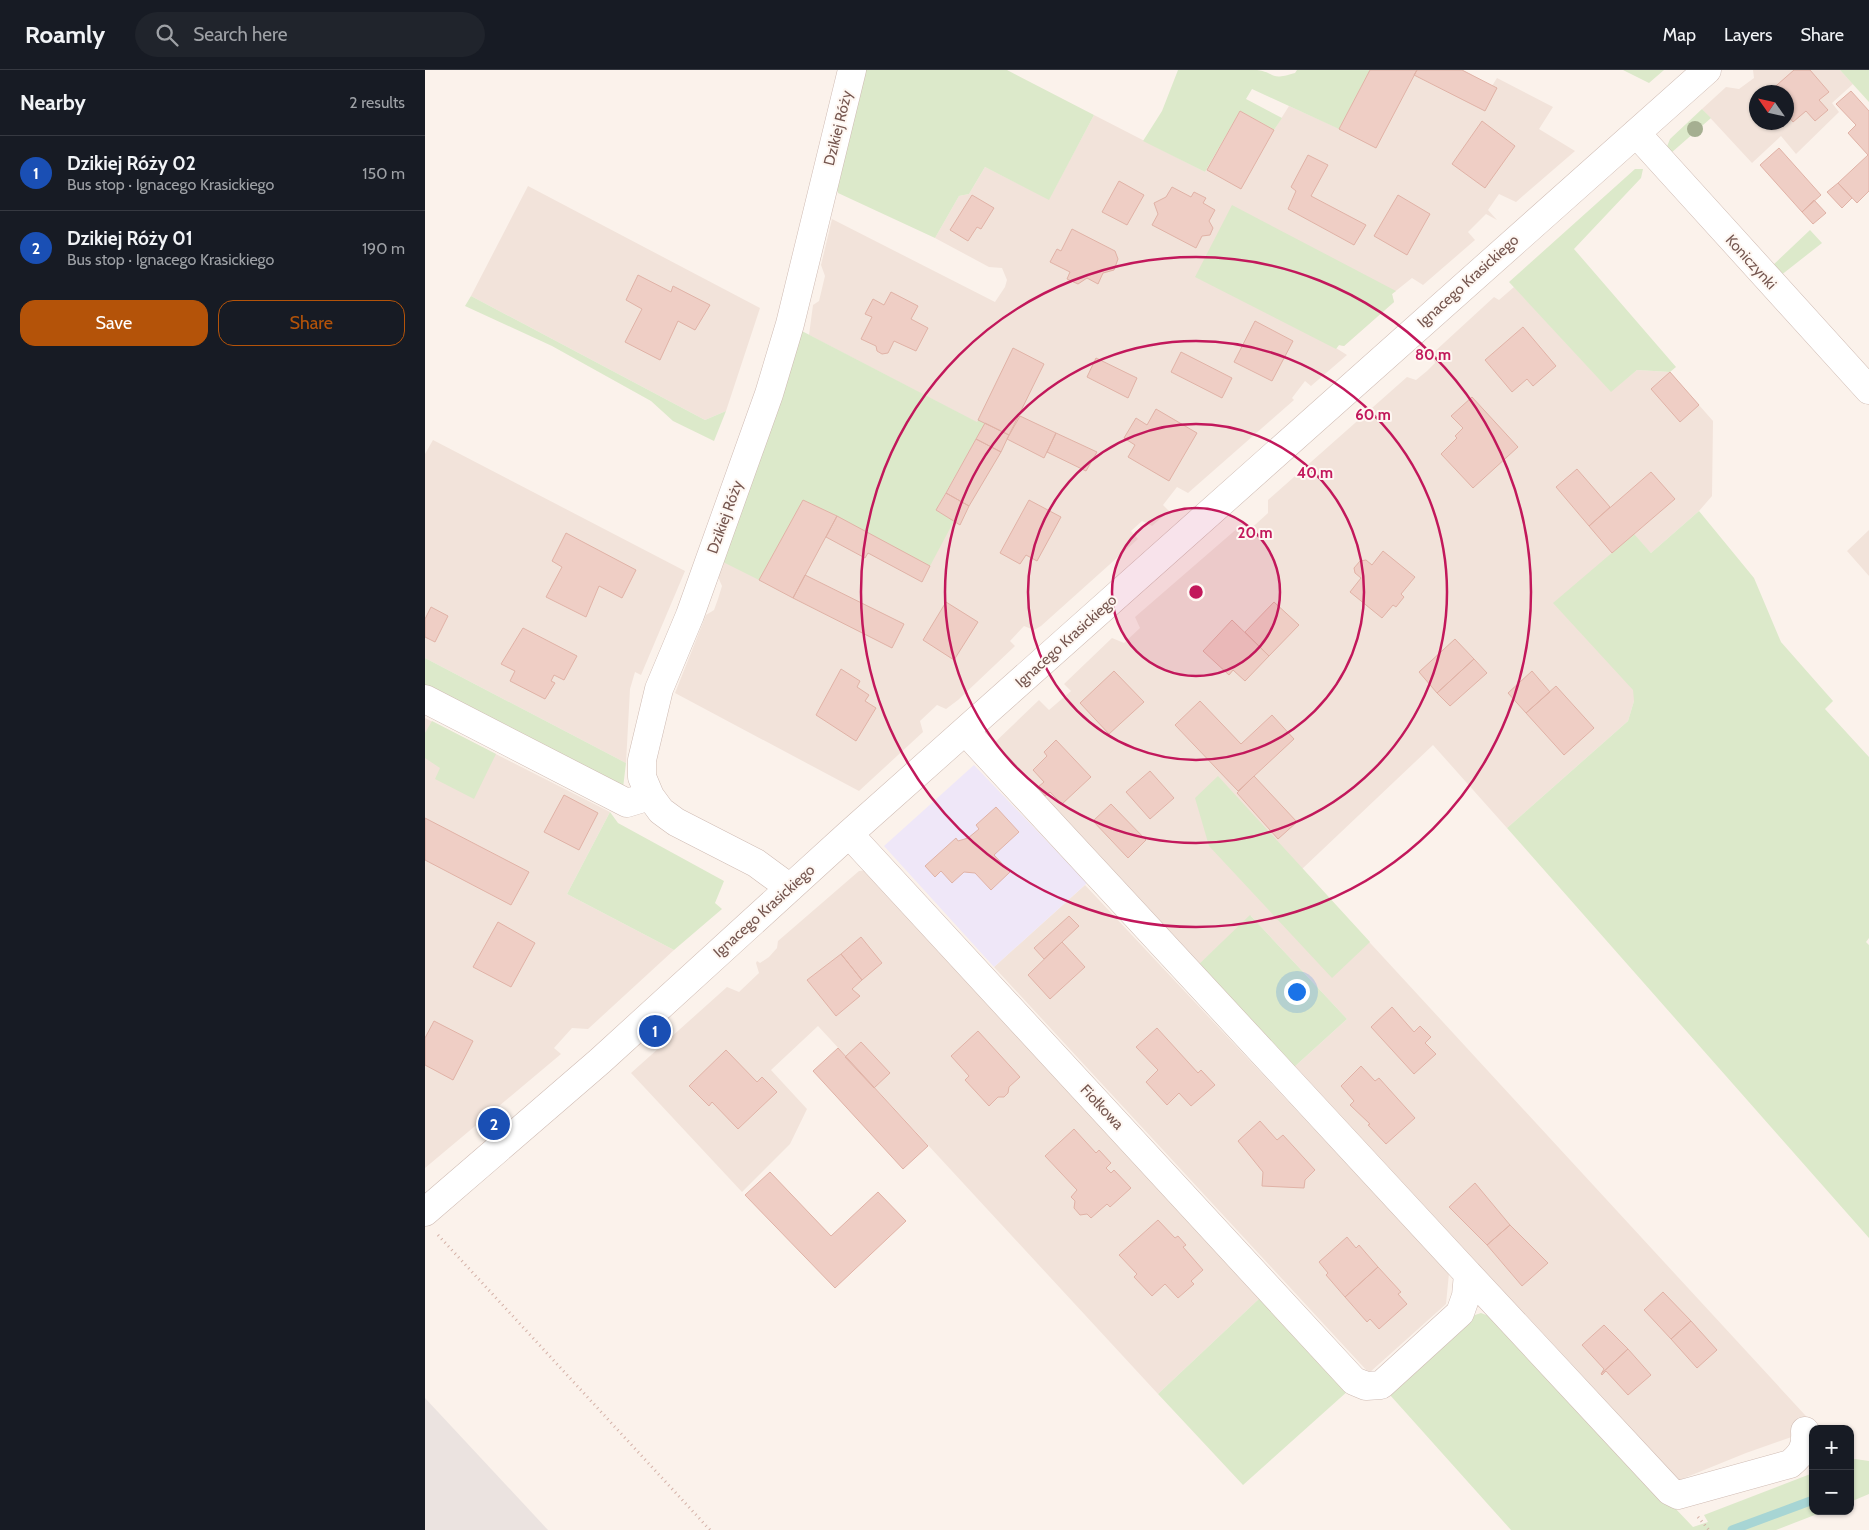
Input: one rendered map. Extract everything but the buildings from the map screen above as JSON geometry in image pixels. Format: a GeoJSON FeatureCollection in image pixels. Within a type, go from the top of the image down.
{"type":"FeatureCollection","features":[{"type":"Feature","properties":{"kind":"street","name":"Dzikiej Róży"},"geometry":{"type":"LineString","coordinates":[[790,888],[756,863],[676,822],[661,811],[650,796],[642,777],[642,760],[659,689],[690,615],[769,394],[790,324],[852,70]]}},
{"type":"Feature","properties":{"kind":"street","name":"Ignacego Krasickiego"},"geometry":{"type":"LineString","coordinates":[[429,1221],[600,1061],[849,834],[1707,70]]}},
{"type":"Feature","properties":{"kind":"street","name":"Koniczynki"},"geometry":{"type":"LineString","coordinates":[[1635,133],[1869,390]]}},
{"type":"Feature","properties":{"kind":"street"},"geometry":{"type":"LineString","coordinates":[[425,699],[627,803],[650,796]]}},
{"type":"Feature","properties":{"kind":"street"},"geometry":{"type":"LineString","coordinates":[[965,732],[1670,1491],[1678,1495],[1789,1464],[1800,1455],[1806,1446],[1805,1431]]}},
{"type":"Feature","properties":{"kind":"street","name":"Fiołkowa"},"geometry":{"type":"LineString","coordinates":[[849,834],[1354,1381],[1366,1386],[1381,1385],[1460,1313],[1466,1296],[1467,1274]]}},
{"type":"Feature","properties":{"kind":"path"},"geometry":{"type":"LineString","coordinates":[[429,1221],[710,1530]]}},
{"type":"Feature","properties":{"kind":"shaded area"},"geometry":{"type":"Polygon","coordinates":[[[1370,70],[1462,70],[1492,86],[1497,78],[1553,107],[1539,129],[1575,151],[1516,202],[1499,194],[1488,210],[1497,220],[1486,214],[1468,232],[1475,240],[1423,285],[1412,278],[1392,294],[1394,302],[1344,346],[1339,345],[1336,348],[1347,355],[1311,386],[1305,381],[1292,398],[1294,400],[1188,493],[1177,487],[1163,505],[1169,511],[1152,526],[1142,521],[1131,531],[1138,539],[1041,626],[1034,630],[1024,626],[1010,641],[1015,646],[958,700],[946,709],[937,705],[920,721],[923,732],[859,791],[675,693],[706,615],[714,610],[722,586],[718,577],[723,562],[803,500],[837,516],[953,520],[936,510],[976,439],[978,423],[809,335],[813,305],[819,301],[825,276],[821,265],[832,219],[995,302],[1005,287],[1007,280],[1002,268],[989,267],[935,238],[959,196],[969,194],[985,167],[1049,199],[1094,115],[1205,172],[1240,111],[1274,130],[1289,106],[1340,129],[1370,70]]]}},
{"type":"Feature","properties":{"kind":"shaded area"},"geometry":{"type":"Polygon","coordinates":[[[1753,70],[1840,70],[1853,84],[1832,103],[1839,112],[1796,154],[1781,136],[1752,163],[1702,109],[1726,87],[1739,89],[1754,78],[1753,70]]]}},
{"type":"Feature","properties":{"kind":"shaded area"},"geometry":{"type":"Polygon","coordinates":[[[528,186],[760,308],[726,411],[705,420],[471,296],[528,186]]]}},
{"type":"Feature","properties":{"kind":"shaded area"},"geometry":{"type":"Polygon","coordinates":[[[1514,287],[1611,391],[1637,370],[1670,372],[1713,421],[1712,496],[1699,511],[1651,553],[1634,535],[1554,603],[1634,690],[1634,701],[1628,721],[1507,828],[1433,745],[1302,869],[1814,1425],[1809,1425],[1809,1431],[1746,1453],[1672,1483],[1292,1069],[1347,1019],[1251,916],[1196,967],[991,746],[1039,700],[1049,710],[1071,691],[1064,684],[1112,638],[1124,643],[1140,628],[1135,617],[1240,526],[1247,531],[1256,524],[1268,513],[1268,500],[1407,377],[1416,380],[1427,371],[1435,363],[1432,354],[1494,297],[1499,300],[1514,287]]]}},
{"type":"Feature","properties":{"kind":"shaded area"},"geometry":{"type":"Polygon","coordinates":[[[433,440],[685,571],[641,675],[635,672],[630,689],[626,763],[425,658],[425,454],[433,440]]]}},
{"type":"Feature","properties":{"kind":"shaded area"},"geometry":{"type":"Polygon","coordinates":[[[1869,530],[1869,576],[1847,551],[1869,530]]]}},
{"type":"Feature","properties":{"kind":"shaded area"},"geometry":{"type":"Polygon","coordinates":[[[425,718],[610,812],[567,894],[674,950],[588,1029],[572,1028],[554,1048],[561,1054],[425,1168],[425,718]]]}},
{"type":"Feature","properties":{"kind":"shaded area"},"geometry":{"type":"Polygon","coordinates":[[[974,765],[1087,883],[994,967],[884,846],[974,765]]]}},
{"type":"Feature","properties":{"kind":"shaded area"},"geometry":{"type":"Polygon","coordinates":[[[869,870],[1262,1296],[1158,1394],[818,1026],[771,1070],[807,1109],[790,1144],[742,1192],[631,1073],[727,987],[739,992],[759,973],[757,961],[760,963],[769,957],[777,948],[778,941],[859,871],[869,870]]]}},
{"type":"Feature","properties":{"kind":"shaded area"},"geometry":{"type":"Polygon","coordinates":[[[1085,885],[1449,1273],[1446,1304],[1369,1373],[994,967],[1085,885]]]}},
{"type":"Feature","properties":{"kind":"shaded area"},"geometry":{"type":"Polygon","coordinates":[[[425,1398],[548,1530],[425,1530],[425,1398]]]}},
{"type":"Feature","properties":{"kind":"green space"},"geometry":{"type":"Polygon","coordinates":[[[864,70],[1007,70],[1094,115],[1049,200],[985,167],[969,194],[959,196],[935,238],[838,193],[835,182],[864,70]]]}},
{"type":"Feature","properties":{"kind":"green space"},"geometry":{"type":"Polygon","coordinates":[[[1178,70],[1257,70],[1274,76],[1281,76],[1295,73],[1297,70],[1370,70],[1339,129],[1252,89],[1246,99],[1282,118],[1274,130],[1240,111],[1205,172],[1143,141],[1162,111],[1178,70]]]}},
{"type":"Feature","properties":{"kind":"green space"},"geometry":{"type":"Polygon","coordinates":[[[1623,70],[1664,70],[1649,83],[1623,70]]]}},
{"type":"Feature","properties":{"kind":"green space"},"geometry":{"type":"Polygon","coordinates":[[[1840,70],[1869,70],[1869,102],[1840,70]]]}},
{"type":"Feature","properties":{"kind":"green space"},"geometry":{"type":"Polygon","coordinates":[[[1702,109],[1711,118],[1671,153],[1666,149],[1670,139],[1702,109]]]}},
{"type":"Feature","properties":{"kind":"green space"},"geometry":{"type":"Polygon","coordinates":[[[1635,169],[1643,169],[1641,178],[1574,249],[1676,367],[1670,372],[1637,370],[1611,392],[1509,282],[1635,169]]]}},
{"type":"Feature","properties":{"kind":"green space"},"geometry":{"type":"Polygon","coordinates":[[[1232,205],[1396,291],[1392,294],[1394,302],[1344,346],[1339,345],[1336,349],[1195,277],[1232,205]]]}},
{"type":"Feature","properties":{"kind":"green space"},"geometry":{"type":"Polygon","coordinates":[[[1810,230],[1822,243],[1780,276],[1772,266],[1810,230]]]}},
{"type":"Feature","properties":{"kind":"green space"},"geometry":{"type":"Polygon","coordinates":[[[471,296],[705,420],[726,411],[714,441],[673,421],[651,401],[552,346],[465,306],[471,296]]]}},
{"type":"Feature","properties":{"kind":"green space"},"geometry":{"type":"Polygon","coordinates":[[[798,329],[977,422],[978,420],[985,423],[936,510],[954,521],[930,566],[803,501],[759,580],[723,562],[798,329]]]}},
{"type":"Feature","properties":{"kind":"green space"},"geometry":{"type":"Polygon","coordinates":[[[1699,511],[1754,578],[1781,642],[1833,701],[1825,709],[1869,757],[1869,938],[1866,942],[1869,945],[1869,1238],[1507,828],[1628,721],[1634,701],[1633,690],[1553,603],[1634,534],[1651,553],[1699,511]]]}},
{"type":"Feature","properties":{"kind":"green space"},"geometry":{"type":"Polygon","coordinates":[[[425,658],[626,763],[623,788],[425,686],[425,658]]]}},
{"type":"Feature","properties":{"kind":"green space"},"geometry":{"type":"Polygon","coordinates":[[[432,721],[496,754],[474,799],[435,779],[440,768],[425,758],[425,733],[432,721]]]}},
{"type":"Feature","properties":{"kind":"green space"},"geometry":{"type":"Polygon","coordinates":[[[1218,776],[1370,942],[1332,978],[1209,846],[1195,798],[1218,776]]]}},
{"type":"Feature","properties":{"kind":"green space"},"geometry":{"type":"Polygon","coordinates":[[[610,812],[618,823],[724,881],[715,903],[722,909],[674,950],[567,894],[610,812]]]}},
{"type":"Feature","properties":{"kind":"green space"},"geometry":{"type":"Polygon","coordinates":[[[1250,915],[1347,1019],[1292,1069],[1196,967],[1250,915]]]}},
{"type":"Feature","properties":{"kind":"green space"},"geometry":{"type":"Polygon","coordinates":[[[1262,1296],[1349,1390],[1243,1485],[1158,1394],[1262,1296]]]}},
{"type":"Feature","properties":{"kind":"green space"},"geometry":{"type":"Polygon","coordinates":[[[1481,1313],[1494,1318],[1693,1527],[1708,1522],[1704,1515],[1809,1475],[1809,1515],[1815,1515],[1776,1530],[1511,1530],[1390,1395],[1475,1315],[1481,1313]]]}},
{"type":"Feature","properties":{"kind":"green space"},"geometry":{"type":"Polygon","coordinates":[[[1854,1459],[1869,1461],[1869,1494],[1854,1500],[1854,1470],[1854,1459]]]}},
{"type":"Feature","properties":{"kind":"waterway"},"geometry":{"type":"LineString","coordinates":[[1732,1530],[1809,1501]]}},
{"type":"Feature","properties":{"kind":"place","name":"Dzikiej Róży 02"},"geometry":{"type":"Point","coordinates":[655,1031]}},
{"type":"Feature","properties":{"kind":"place","name":"Dzikiej Róży 01"},"geometry":{"type":"Point","coordinates":[494,1124]}}]}
